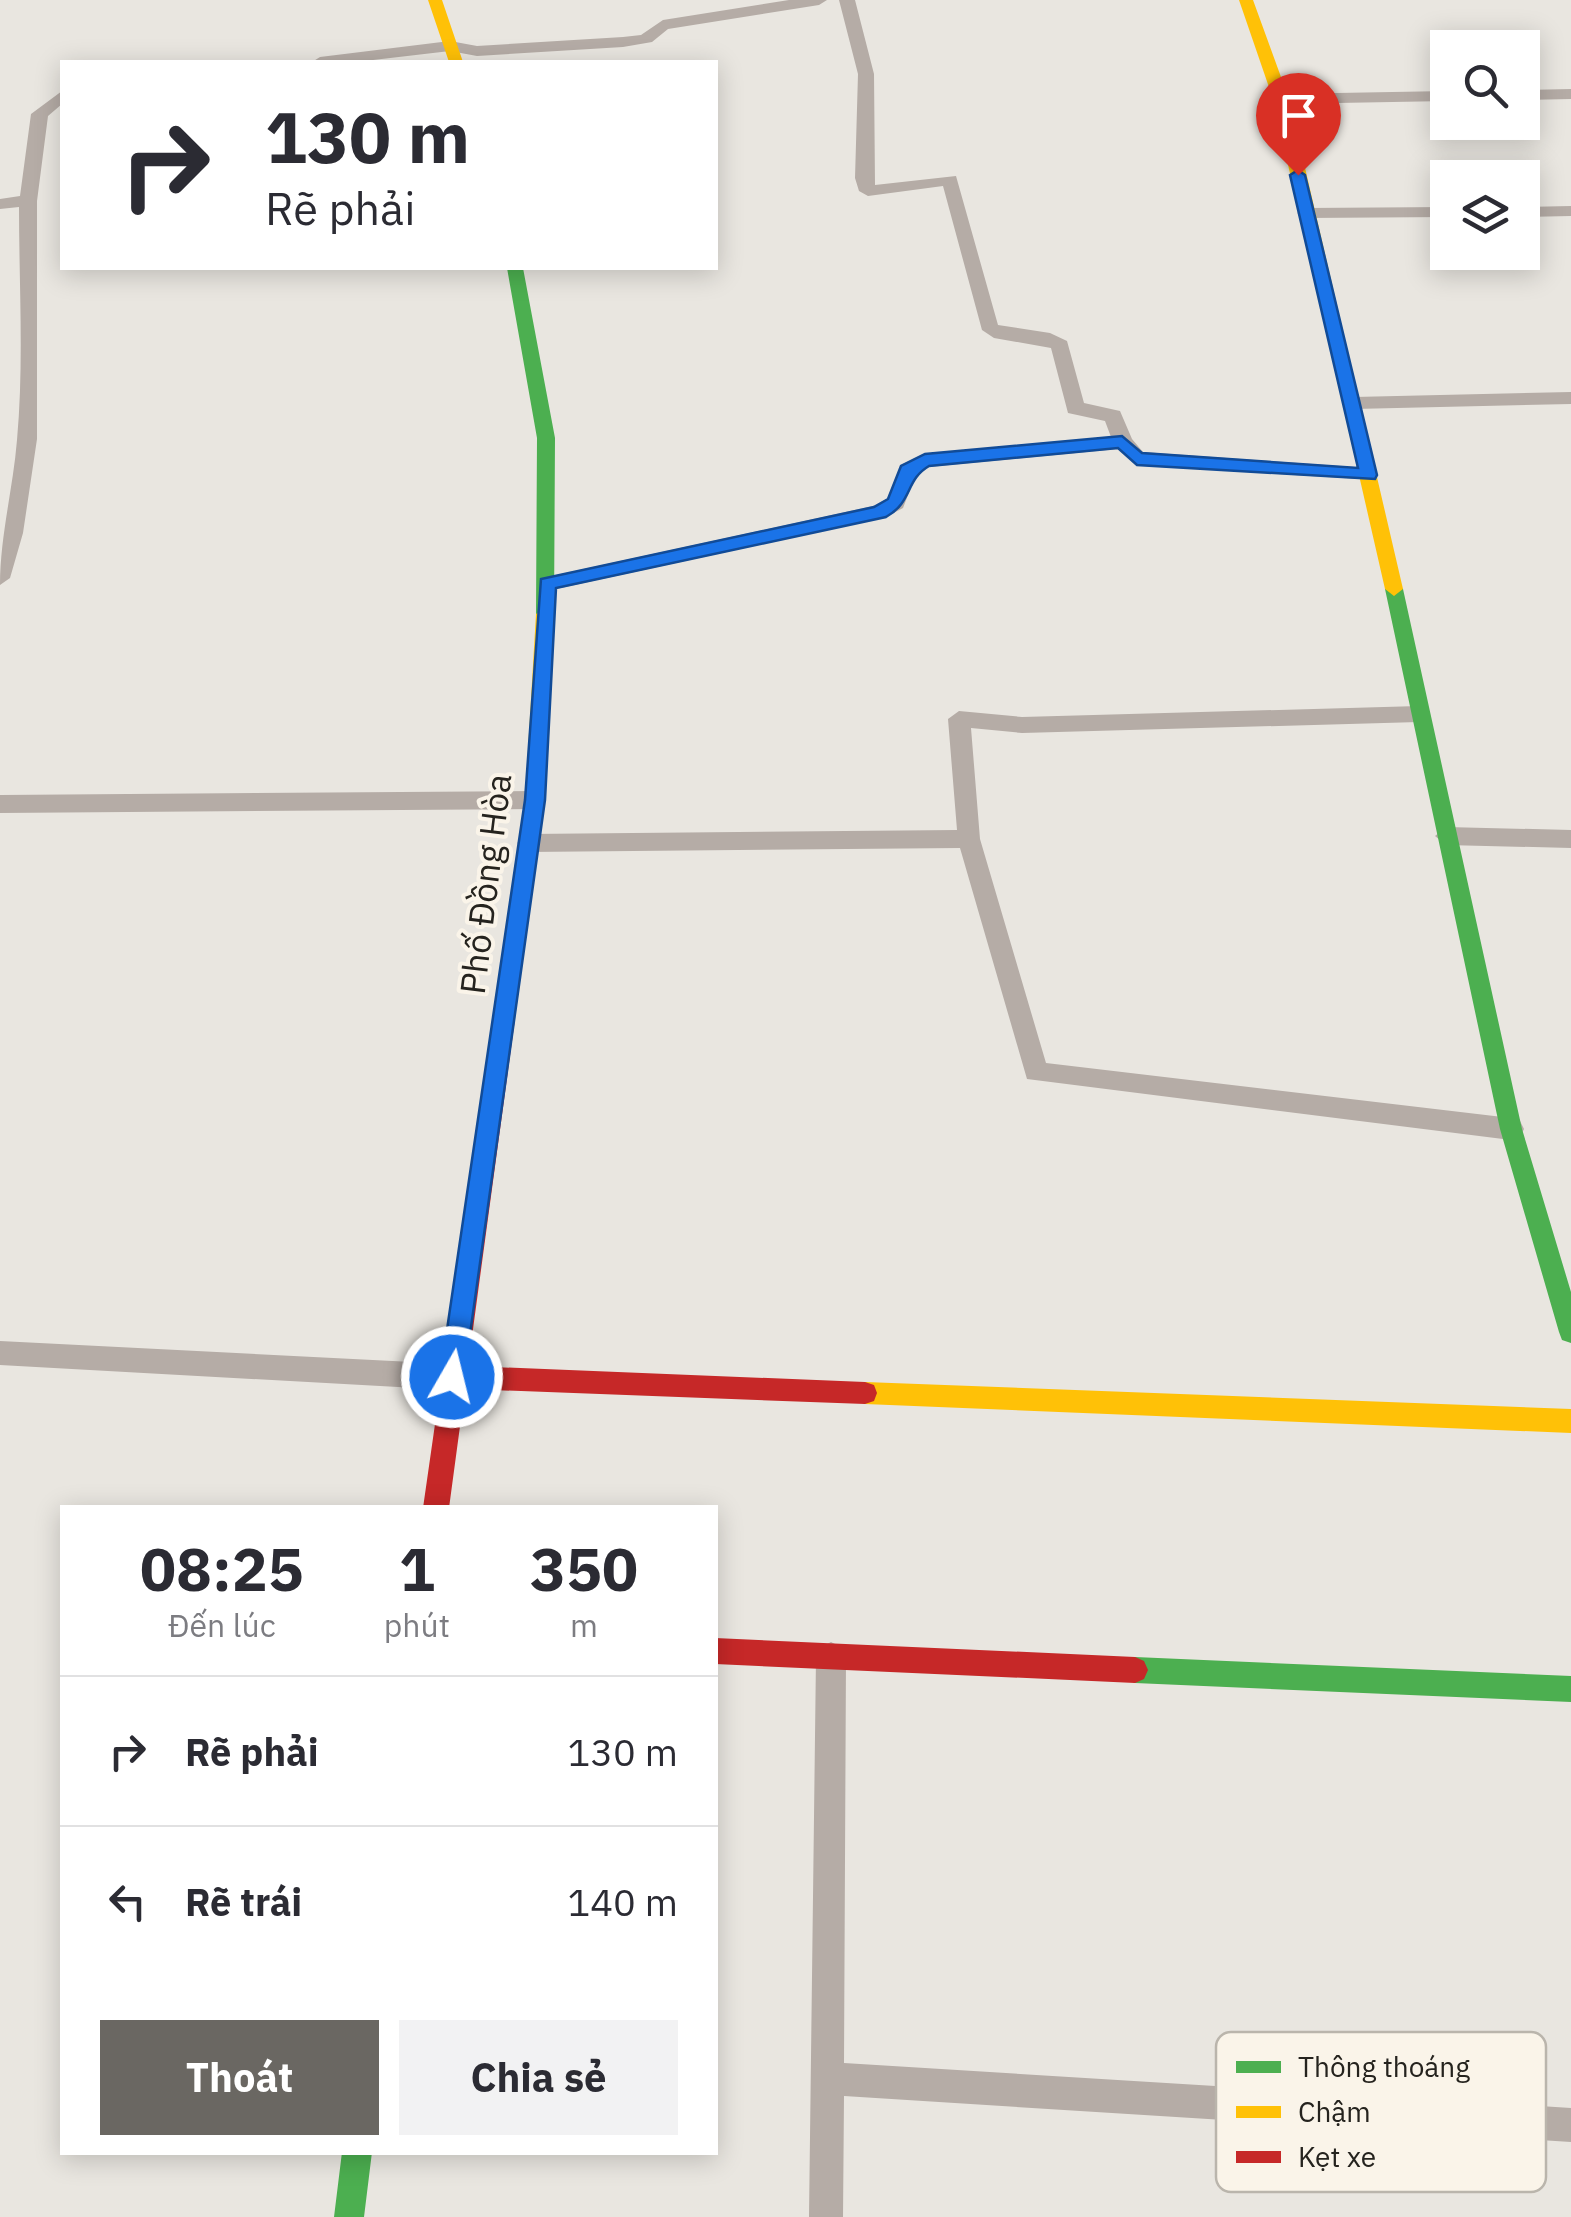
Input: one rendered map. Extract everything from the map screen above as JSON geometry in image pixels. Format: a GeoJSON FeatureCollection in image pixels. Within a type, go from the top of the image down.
{"type":"FeatureCollection","features":[{"type":"Feature","properties":{"kind":"main road"},"geometry":{"type":"LineString","coordinates":[[435,0],[453,54]]}},
{"type":"Feature","properties":{"kind":"main road"},"geometry":{"type":"LineString","coordinates":[[1246,0],[1281,99],[1354,403],[1511,1129],[1571,1332]]}},
{"type":"Feature","properties":{"kind":"main road","name":"Phố Đồng Hòa"},"geometry":{"type":"LineString","coordinates":[[436,1505],[535,800],[547,584],[546,438],[515,270]]}},
{"type":"Feature","properties":{"kind":"main road"},"geometry":{"type":"LineString","coordinates":[[452,1377],[1571,1421]]}},
{"type":"Feature","properties":{"kind":"main road"},"geometry":{"type":"LineString","coordinates":[[718,1651],[1571,1689]]}},
{"type":"Feature","properties":{"kind":"main road"},"geometry":{"type":"LineString","coordinates":[[348,2217],[356,2155]]}},
{"type":"Feature","properties":{"kind":"lane"},"geometry":{"type":"LineString","coordinates":[[353,60],[623,42],[646,39],[663,25],[818,0]]}},
{"type":"Feature","properties":{"kind":"lane"},"geometry":{"type":"LineString","coordinates":[[848,0],[866,74],[868,191],[950,180],[988,326],[994,332],[1050,339],[1060,345],[1076,408],[1113,416],[1122,442],[1137,458],[1368,475]]}},
{"type":"Feature","properties":{"kind":"lane"},"geometry":{"type":"LineString","coordinates":[[1540,95],[1571,94]]}},
{"type":"Feature","properties":{"kind":"lane"},"geometry":{"type":"LineString","coordinates":[[1281,99],[1430,96]]}},
{"type":"Feature","properties":{"kind":"lane"},"geometry":{"type":"LineString","coordinates":[[0,578],[15,536],[26,476],[28,201],[40,114],[60,98]]}},
{"type":"Feature","properties":{"kind":"lane"},"geometry":{"type":"LineString","coordinates":[[0,204],[28,201]]}},
{"type":"Feature","properties":{"kind":"lane"},"geometry":{"type":"LineString","coordinates":[[1306,213],[1430,212]]}},
{"type":"Feature","properties":{"kind":"lane"},"geometry":{"type":"LineString","coordinates":[[1540,212],[1571,212]]}},
{"type":"Feature","properties":{"kind":"lane"},"geometry":{"type":"LineString","coordinates":[[1354,403],[1571,398]]}},
{"type":"Feature","properties":{"kind":"lane"},"geometry":{"type":"LineString","coordinates":[[547,584],[879,512],[896,503],[908,470],[925,460],[1122,442]]}},
{"type":"Feature","properties":{"kind":"lane"},"geometry":{"type":"LineString","coordinates":[[1419,714],[1022,725],[960,719],[970,839],[1036,1072],[1511,1129]]}},
{"type":"Feature","properties":{"kind":"lane"},"geometry":{"type":"LineString","coordinates":[[0,804],[535,800]]}},
{"type":"Feature","properties":{"kind":"lane"},"geometry":{"type":"LineString","coordinates":[[1446,836],[1571,839]]}},
{"type":"Feature","properties":{"kind":"lane"},"geometry":{"type":"LineString","coordinates":[[528,843],[970,839]]}},
{"type":"Feature","properties":{"kind":"lane"},"geometry":{"type":"LineString","coordinates":[[0,1353],[452,1377]]}},
{"type":"Feature","properties":{"kind":"lane"},"geometry":{"type":"LineString","coordinates":[[826,2217],[832,1656]]}},
{"type":"Feature","properties":{"kind":"lane"},"geometry":{"type":"LineString","coordinates":[[825,2078],[1216,2103]]}},
{"type":"Feature","properties":{"kind":"lane"},"geometry":{"type":"LineString","coordinates":[[1546,2123],[1571,2125]]}},
{"type":"Feature","properties":{"kind":"traffic: fast"},"geometry":{"type":"LineString","coordinates":[[515,270],[546,438],[545,614]]}},
{"type":"Feature","properties":{"kind":"traffic: fast"},"geometry":{"type":"LineString","coordinates":[[1394,589],[1511,1129],[1571,1332]]}},
{"type":"Feature","properties":{"kind":"traffic: fast"},"geometry":{"type":"LineString","coordinates":[[1135,1670],[1571,1689]]}},
{"type":"Feature","properties":{"kind":"traffic: fast"},"geometry":{"type":"LineString","coordinates":[[349,2217],[357,2155]]}},
{"type":"Feature","properties":{"kind":"traffic: slow"},"geometry":{"type":"LineString","coordinates":[[435,0],[455,60]]}},
{"type":"Feature","properties":{"kind":"traffic: slow"},"geometry":{"type":"LineString","coordinates":[[1246,0],[1281,99],[1394,589]]}},
{"type":"Feature","properties":{"kind":"traffic: slow"},"geometry":{"type":"LineString","coordinates":[[504,1019],[535,800],[545,614]]}},
{"type":"Feature","properties":{"kind":"traffic: slow"},"geometry":{"type":"LineString","coordinates":[[865,1393],[1571,1421]]}},
{"type":"Feature","properties":{"kind":"traffic: jam"},"geometry":{"type":"LineString","coordinates":[[436,1505],[504,1019]]}},
{"type":"Feature","properties":{"kind":"traffic: jam"},"geometry":{"type":"LineString","coordinates":[[452,1377],[865,1393]]}},
{"type":"Feature","properties":{"kind":"traffic: jam"},"geometry":{"type":"LineString","coordinates":[[718,1651],[1135,1670]]}},
{"type":"Feature","properties":{"kind":"route"},"geometry":{"type":"LineString","coordinates":[[452,1377],[535,800],[547,584],[879,512],[896,503],[908,470],[925,460],[1122,442],[1137,458],[1368,475],[1298,175]]}}]}
